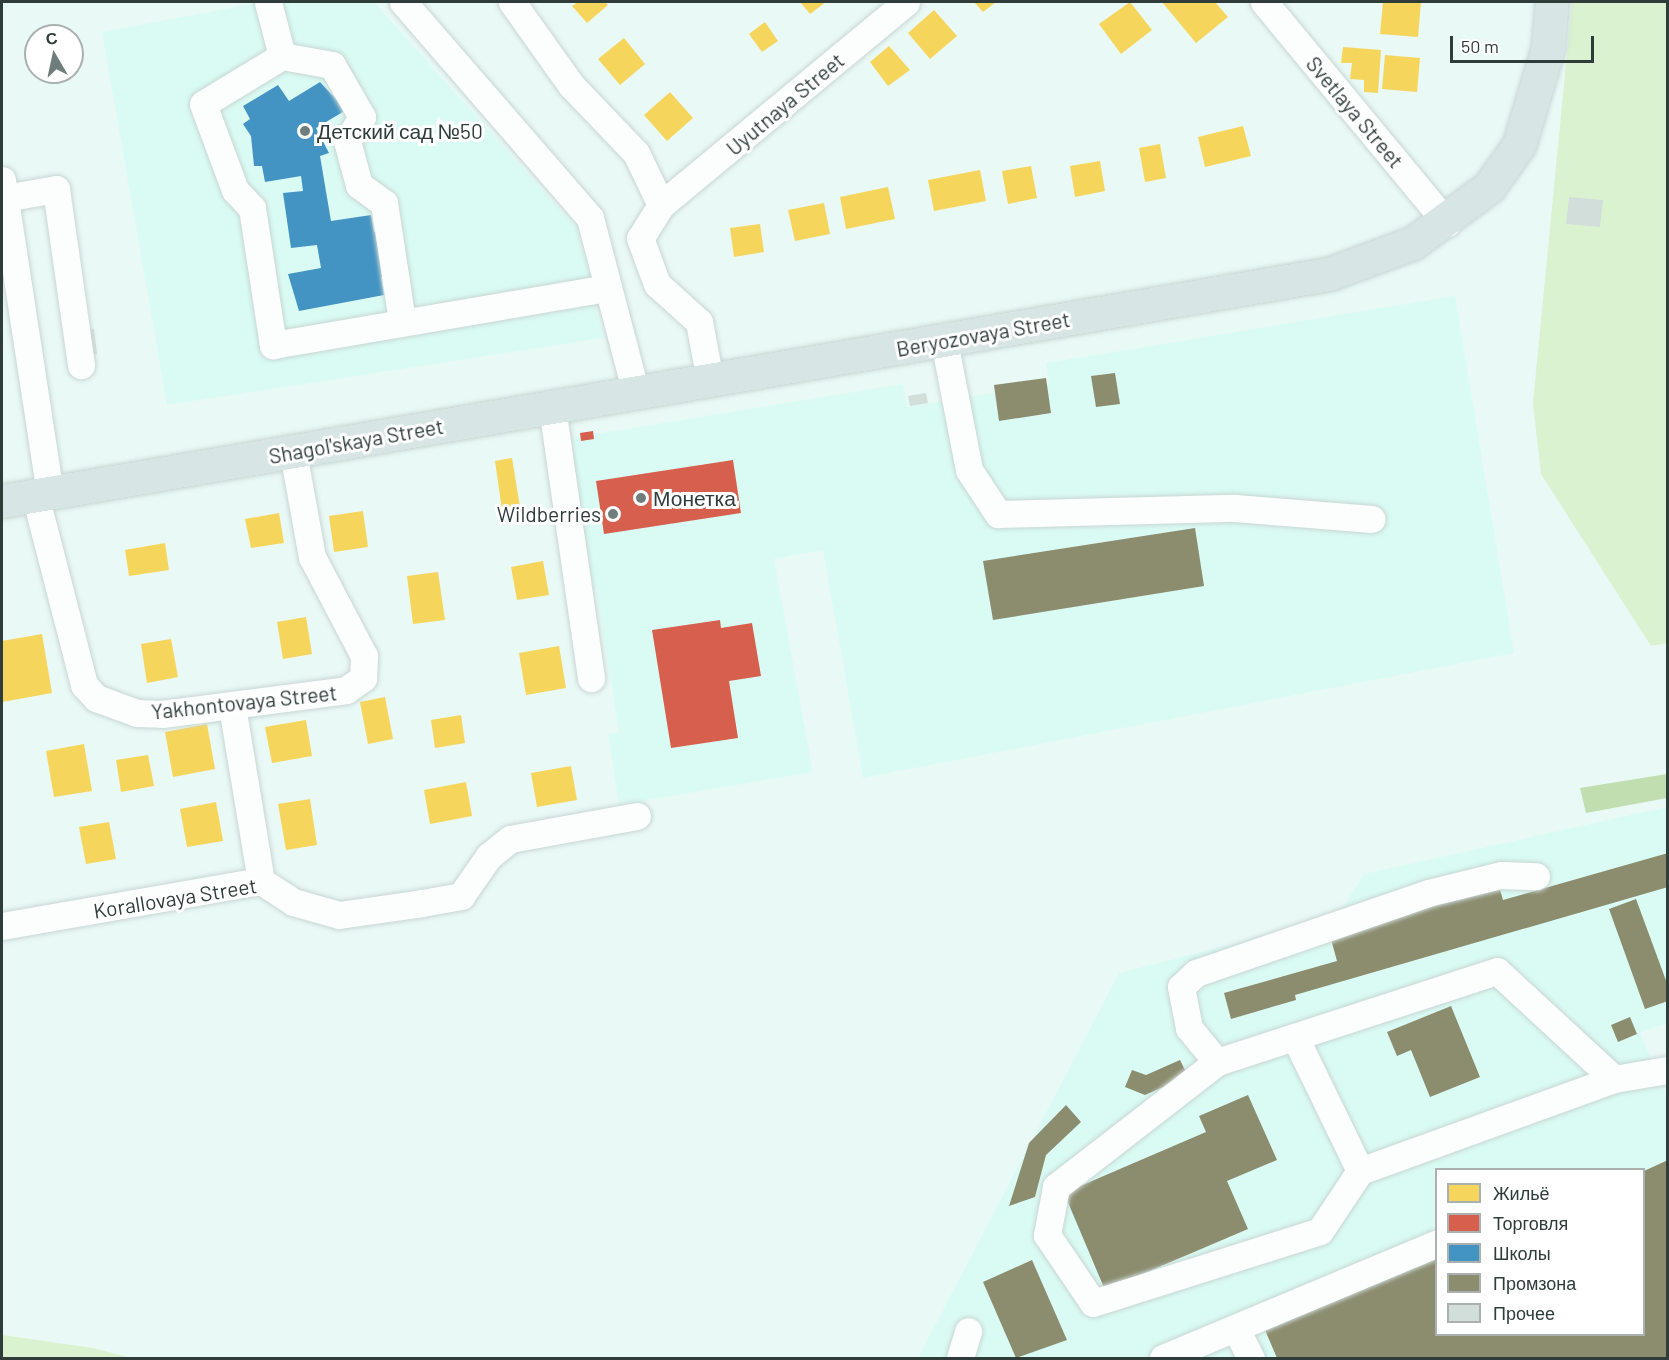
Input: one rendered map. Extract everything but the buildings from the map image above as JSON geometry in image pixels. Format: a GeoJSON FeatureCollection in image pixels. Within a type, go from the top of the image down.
{"type":"FeatureCollection","features":[{"type":"Feature","properties":{"kind":"main road","name":"Beryozovaya Street"},"geometry":{"type":"LineString","coordinates":[[710,381],[1329,274],[1413,243],[1447,223],[1489,188],[1519,145],[1548,48],[1552,2]]}},
{"type":"Feature","properties":{"kind":"main road","name":"Shagol'skaya Street"},"geometry":{"type":"LineString","coordinates":[[2,501],[710,381]]}},
{"type":"Feature","properties":{"kind":"street"},"geometry":{"type":"LineString","coordinates":[[268,2],[282,56]]}},
{"type":"Feature","properties":{"kind":"street"},"geometry":{"type":"LineString","coordinates":[[403,2],[590,218],[636,393]]}},
{"type":"Feature","properties":{"kind":"street"},"geometry":{"type":"LineString","coordinates":[[512,2],[571,85],[636,153],[661,205],[640,238],[657,284],[699,322],[710,381]]}},
{"type":"Feature","properties":{"kind":"street","name":"Uyutnaya Street"},"geometry":{"type":"LineString","coordinates":[[661,205],[906,2]]}},
{"type":"Feature","properties":{"kind":"street","name":"Svetlaya Street"},"geometry":{"type":"LineString","coordinates":[[1264,2],[1447,223]]}},
{"type":"Feature","properties":{"kind":"street"},"geometry":{"type":"LineString","coordinates":[[402,321],[384,203],[359,185],[347,141],[362,117],[332,65],[282,56],[203,104],[235,190],[252,208],[273,345],[402,321],[608,288]]}},
{"type":"Feature","properties":{"kind":"street"},"geometry":{"type":"LineString","coordinates":[[3,189],[56,189],[81,365]]}},
{"type":"Feature","properties":{"kind":"street","name":"Yakhontovaya Street"},"geometry":{"type":"LineString","coordinates":[[3,189],[9,263],[42,494],[84,685],[96,698],[137,713],[232,706],[346,690],[363,678],[364,656],[312,557],[293,452]]}},
{"type":"Feature","properties":{"kind":"street"},"geometry":{"type":"LineString","coordinates":[[944,341],[969,470],[999,514],[1235,508],[1372,519]]}},
{"type":"Feature","properties":{"kind":"street"},"geometry":{"type":"LineString","coordinates":[[552,407],[591,678]]}},
{"type":"Feature","properties":{"kind":"street"},"geometry":{"type":"LineString","coordinates":[[232,706],[261,881]]}},
{"type":"Feature","properties":{"kind":"street","name":"Korallovaya Street"},"geometry":{"type":"LineString","coordinates":[[2,926],[261,881],[293,902],[339,915],[422,903],[461,896],[489,856],[510,839],[637,816]]}},
{"type":"Feature","properties":{"kind":"street"},"geometry":{"type":"LineString","coordinates":[[1217,1062],[1189,1028],[1181,987],[1196,973],[1428,892],[1501,875],[1536,876]]}},
{"type":"Feature","properties":{"kind":"street"},"geometry":{"type":"LineString","coordinates":[[1614,1079],[1497,971],[1217,1062],[1056,1187],[1047,1234],[1093,1303],[1320,1231],[1359,1171],[1614,1079],[1668,1070]]}},
{"type":"Feature","properties":{"kind":"street"},"geometry":{"type":"LineString","coordinates":[[1295,1037],[1359,1171]]}},
{"type":"Feature","properties":{"kind":"street"},"geometry":{"type":"LineString","coordinates":[[1163,1359],[1435,1245]]}},
{"type":"Feature","properties":{"kind":"street"},"geometry":{"type":"LineString","coordinates":[[1236,1329],[1251,1359]]}},
{"type":"Feature","properties":{"kind":"street"},"geometry":{"type":"LineString","coordinates":[[960,1359],[968,1331]]}},
{"type":"Feature","properties":{"kind":"shaded area","name":"Детский сад №50"},"geometry":{"type":"Polygon","coordinates":[[[262,2],[374,2],[578,230],[603,338],[167,405],[102,32],[262,2]]]}},
{"type":"Feature","properties":{"kind":"shaded area"},"geometry":{"type":"Polygon","coordinates":[[[1572,2],[1667,2],[1667,643],[1651,646],[1541,474],[1533,403],[1572,2]]]}},
{"type":"Feature","properties":{"kind":"shaded area"},"geometry":{"type":"Polygon","coordinates":[[[1455,296],[1514,653],[863,778],[823,550],[774,559],[813,772],[619,805],[608,734],[619,732],[596,589],[584,590],[566,471],[571,438],[903,384],[907,407],[1049,384],[1046,363],[1455,296]]]}},
{"type":"Feature","properties":{"kind":"shaded area"},"geometry":{"type":"Polygon","coordinates":[[[1667,807],[1667,1023],[1640,1033],[1667,1097],[1667,1358],[918,1358],[1119,973],[1336,918],[1364,874],[1667,807]]]}},
{"type":"Feature","properties":{"kind":"shaded area"},"geometry":{"type":"Polygon","coordinates":[[[2,1335],[93,1348],[132,1358],[2,1358],[2,1335]]]}},
{"type":"Feature","properties":{"kind":"green space"},"geometry":{"type":"Polygon","coordinates":[[[1667,774],[1667,798],[1586,813],[1580,788],[1667,774]]]}},
{"type":"Feature","properties":{"kind":"place","name":"Детский сад №50"},"geometry":{"type":"Point","coordinates":[305,131]}},
{"type":"Feature","properties":{"kind":"place","name":"Монетка"},"geometry":{"type":"Point","coordinates":[641,498]}},
{"type":"Feature","properties":{"kind":"place","name":"Wildberries"},"geometry":{"type":"Point","coordinates":[613,514]}}]}
